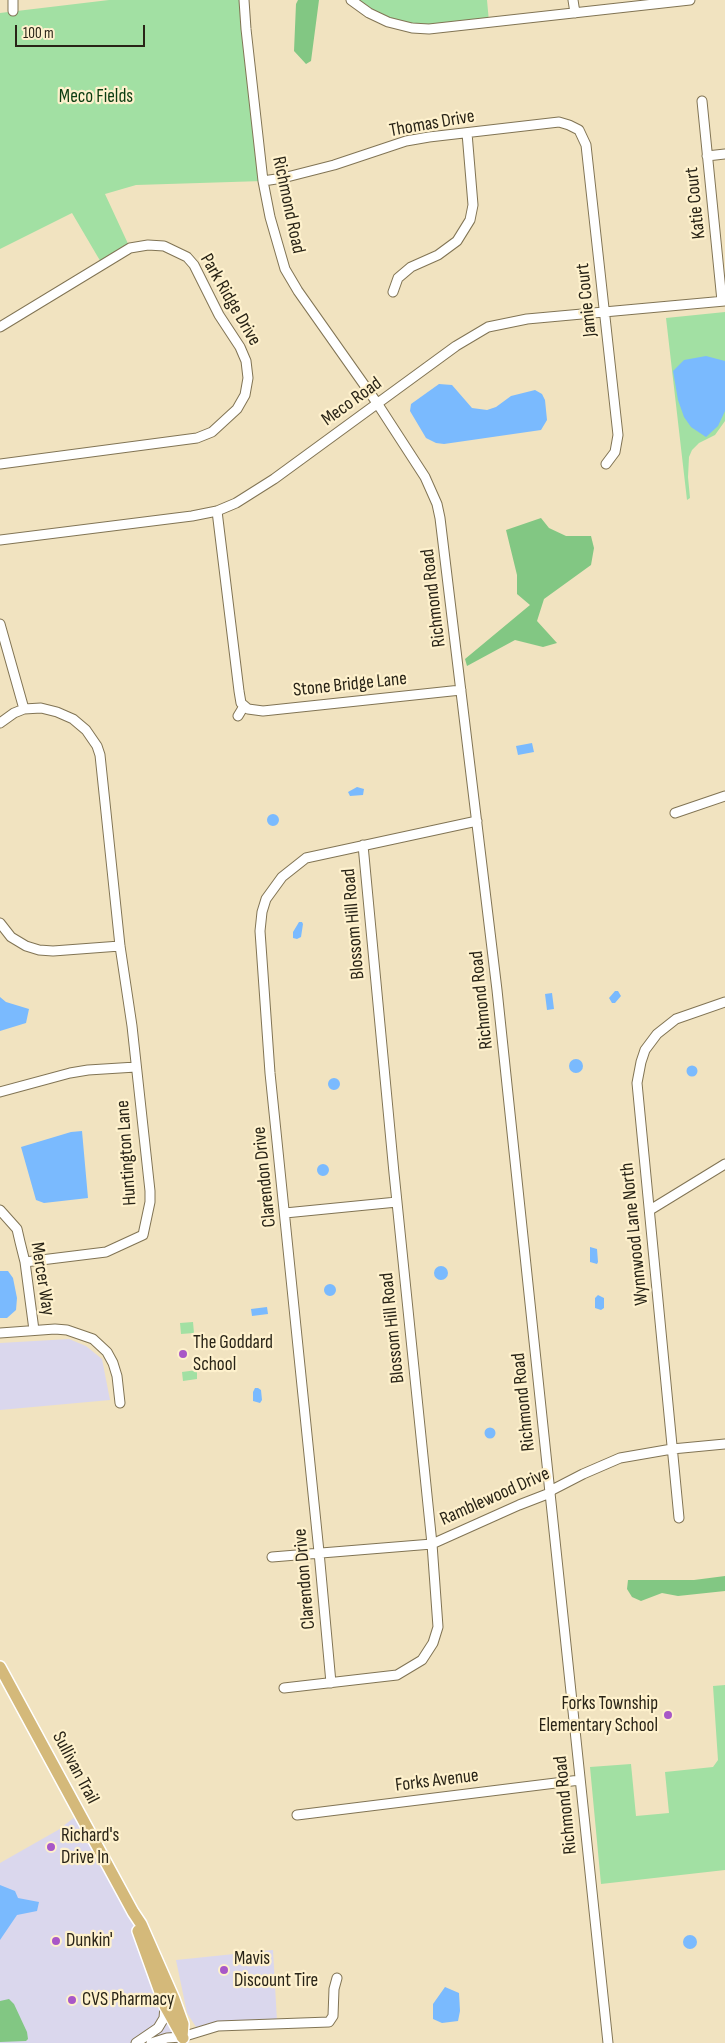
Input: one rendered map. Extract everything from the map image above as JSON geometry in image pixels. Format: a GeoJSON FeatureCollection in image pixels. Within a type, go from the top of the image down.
{"type":"FeatureCollection","features":[{"type":"Feature","properties":{"kind":"main road","name":"Sullivan Trail"},"geometry":{"type":"LineString","coordinates":[[0,1667],[144,1929],[183,2024],[180,2041]]}},
{"type":"Feature","properties":{"kind":"main road","name":"Sullivan Trail"},"geometry":{"type":"LineString","coordinates":[[133,1912],[165,2006],[180,2041]]}},
{"type":"Feature","properties":{"kind":"street"},"geometry":{"type":"LineString","coordinates":[[13,0],[13,11]]}},
{"type":"Feature","properties":{"kind":"street","name":"Richmond Road"},"geometry":{"type":"LineString","coordinates":[[244,0],[263,181],[270,217],[285,269],[425,477],[437,504],[440,518],[500,1017],[608,2043]]}},
{"type":"Feature","properties":{"kind":"street"},"geometry":{"type":"LineString","coordinates":[[351,0],[388,22],[412,28],[429,29],[690,0]]}},
{"type":"Feature","properties":{"kind":"street"},"geometry":{"type":"LineString","coordinates":[[573,0],[575,13]]}},
{"type":"Feature","properties":{"kind":"street","name":"Katie Court"},"geometry":{"type":"LineString","coordinates":[[702,102],[723,301]]}},
{"type":"Feature","properties":{"kind":"street","name":"Thomas Drive"},"geometry":{"type":"LineString","coordinates":[[263,181],[334,165],[406,141],[429,136],[559,122],[579,130]]}},
{"type":"Feature","properties":{"kind":"street","name":"Jamie Court"},"geometry":{"type":"LineString","coordinates":[[579,130],[586,145],[618,435],[616,452],[606,464]]}},
{"type":"Feature","properties":{"kind":"street"},"geometry":{"type":"LineString","coordinates":[[393,292],[398,278],[411,266],[438,255],[457,241],[470,220],[473,205],[467,133]]}},
{"type":"Feature","properties":{"kind":"street"},"geometry":{"type":"LineString","coordinates":[[708,156],[725,154]]}},
{"type":"Feature","properties":{"kind":"street","name":"Park Ridge Drive"},"geometry":{"type":"LineString","coordinates":[[0,327],[130,248],[148,245],[164,246],[187,257],[194,265],[219,315],[240,347],[246,361],[248,378],[245,395],[237,409],[212,432],[198,438],[0,464]]}},
{"type":"Feature","properties":{"kind":"street","name":"Meco Road"},"geometry":{"type":"LineString","coordinates":[[0,540],[217,511],[236,503],[274,479],[456,346],[488,327],[527,319],[723,301]]}},
{"type":"Feature","properties":{"kind":"street"},"geometry":{"type":"LineString","coordinates":[[217,511],[239,691],[241,703],[244,706],[238,716]]}},
{"type":"Feature","properties":{"kind":"street"},"geometry":{"type":"LineString","coordinates":[[0,624],[24,709],[14,713],[0,723]]}},
{"type":"Feature","properties":{"kind":"street","name":"Stone Bridge Lane"},"geometry":{"type":"LineString","coordinates":[[244,706],[248,709],[263,711],[461,690]]}},
{"type":"Feature","properties":{"kind":"street","name":"Huntington Lane"},"geometry":{"type":"LineString","coordinates":[[24,709],[41,708],[73,718],[86,730],[97,746],[100,755],[120,946],[136,1067],[150,1197],[143,1235],[106,1252],[25,1262]]}},
{"type":"Feature","properties":{"kind":"street"},"geometry":{"type":"LineString","coordinates":[[675,813],[725,796]]}},
{"type":"Feature","properties":{"kind":"street","name":"Clarendon Drive"},"geometry":{"type":"LineString","coordinates":[[330,1683],[319,1552],[270,1064],[260,931],[262,912],[266,899],[282,877],[306,858],[477,821]]}},
{"type":"Feature","properties":{"kind":"street","name":"Blossom Hill Road"},"geometry":{"type":"LineString","coordinates":[[284,1688],[397,1675],[416,1664],[428,1652],[438,1627],[432,1544],[363,845]]}},
{"type":"Feature","properties":{"kind":"street"},"geometry":{"type":"LineString","coordinates":[[0,923],[11,937],[26,946],[39,950],[53,951],[120,946]]}},
{"type":"Feature","properties":{"kind":"street","name":"Wynnwood Lane North"},"geometry":{"type":"LineString","coordinates":[[679,1518],[637,1082],[641,1062],[646,1050],[657,1034],[668,1025],[688,1014],[725,1002]]}},
{"type":"Feature","properties":{"kind":"street"},"geometry":{"type":"LineString","coordinates":[[0,1092],[70,1073],[136,1067]]}},
{"type":"Feature","properties":{"kind":"street"},"geometry":{"type":"LineString","coordinates":[[650,1210],[725,1164]]}},
{"type":"Feature","properties":{"kind":"street"},"geometry":{"type":"LineString","coordinates":[[285,1212],[397,1202]]}},
{"type":"Feature","properties":{"kind":"street","name":"Mercer Way"},"geometry":{"type":"LineString","coordinates":[[0,1210],[16,1229],[25,1262],[34,1330]]}},
{"type":"Feature","properties":{"kind":"street"},"geometry":{"type":"LineString","coordinates":[[0,1333],[67,1330],[93,1339],[107,1352],[113,1362],[117,1376],[120,1403]]}},
{"type":"Feature","properties":{"kind":"street","name":"Ramblewood Drive"},"geometry":{"type":"LineString","coordinates":[[272,1557],[432,1544],[550,1493],[552,1490],[583,1474],[620,1458],[672,1449],[725,1444]]}},
{"type":"Feature","properties":{"kind":"street","name":"Forks Avenue"},"geometry":{"type":"LineString","coordinates":[[298,1815],[580,1780]]}},
{"type":"Feature","properties":{"kind":"street"},"geometry":{"type":"LineString","coordinates":[[150,2043],[167,2038],[180,2041],[218,2026],[329,2022],[333,2016],[334,1989],[337,1978]]}},
{"type":"Feature","properties":{"kind":"street"},"geometry":{"type":"LineString","coordinates":[[136,2043],[158,2028],[164,2018],[165,2006]]}},
{"type":"Feature","properties":{"kind":"shaded area"},"geometry":{"type":"Polygon","coordinates":[[[69,1339],[86,1346],[102,1359],[110,1400],[0,1410],[0,1343],[69,1339]]]}},
{"type":"Feature","properties":{"kind":"shaded area"},"geometry":{"type":"Polygon","coordinates":[[[80,1813],[122,1891],[184,2043],[0,2043],[0,1863],[58,1830],[80,1813]]]}},
{"type":"Feature","properties":{"kind":"shaded area"},"geometry":{"type":"Polygon","coordinates":[[[273,1950],[277,2021],[196,2027],[187,2013],[176,1960],[273,1950]]]}},
{"type":"Feature","properties":{"kind":"green space","name":"Meco Fields"},"geometry":{"type":"Polygon","coordinates":[[[109,0],[244,0],[263,181],[136,185],[105,194],[130,248],[102,264],[72,213],[0,249],[0,13],[109,0]]]}},
{"type":"Feature","properties":{"kind":"green space"},"geometry":{"type":"Polygon","coordinates":[[[298,0],[319,0],[311,61],[306,64],[294,51],[296,4],[298,0]]]}},
{"type":"Feature","properties":{"kind":"green space"},"geometry":{"type":"Polygon","coordinates":[[[351,0],[487,0],[489,22],[446,27],[400,25],[351,0]]]}},
{"type":"Feature","properties":{"kind":"green space"},"geometry":{"type":"Polygon","coordinates":[[[725,312],[725,421],[715,435],[699,443],[692,450],[689,457],[688,477],[690,498],[687,500],[666,318],[725,312]]]}},
{"type":"Feature","properties":{"kind":"green space"},"geometry":{"type":"Polygon","coordinates":[[[541,518],[549,528],[566,536],[591,536],[594,548],[591,565],[544,599],[537,621],[557,643],[543,647],[515,640],[467,666],[465,659],[530,605],[517,594],[517,575],[506,530],[541,518]]]}},
{"type":"Feature","properties":{"kind":"green space"},"geometry":{"type":"Polygon","coordinates":[[[193,1322],[194,1333],[181,1334],[180,1323],[193,1322]]]}},
{"type":"Feature","properties":{"kind":"green space"},"geometry":{"type":"Polygon","coordinates":[[[197,1370],[197,1379],[183,1381],[182,1372],[197,1370]]]}},
{"type":"Feature","properties":{"kind":"green space"},"geometry":{"type":"Polygon","coordinates":[[[725,1576],[725,1591],[678,1596],[662,1593],[641,1601],[632,1597],[627,1589],[628,1580],[694,1580],[725,1576]]]}},
{"type":"Feature","properties":{"kind":"green space"},"geometry":{"type":"Polygon","coordinates":[[[725,1685],[725,1870],[601,1884],[590,1767],[631,1764],[636,1816],[669,1813],[665,1772],[713,1767],[718,1760],[713,1686],[725,1685]]]}},
{"type":"Feature","properties":{"kind":"green space"},"geometry":{"type":"Polygon","coordinates":[[[9,1999],[14,2004],[27,2032],[28,2039],[26,2041],[0,2042],[0,2001],[9,1999]]]}},
{"type":"Feature","properties":{"kind":"water"},"geometry":{"type":"Polygon","coordinates":[[[706,356],[725,361],[725,411],[718,426],[706,437],[691,427],[684,417],[678,400],[673,371],[684,360],[706,356]]]}},
{"type":"Feature","properties":{"kind":"water"},"geometry":{"type":"Polygon","coordinates":[[[439,384],[452,385],[472,408],[487,410],[496,407],[511,396],[535,390],[542,394],[545,400],[547,420],[541,430],[444,444],[436,443],[426,438],[410,411],[411,404],[439,384]]]}},
{"type":"Feature","properties":{"kind":"water"},"geometry":{"type":"Polygon","coordinates":[[[532,743],[534,752],[518,755],[516,746],[532,743]]]}},
{"type":"Feature","properties":{"kind":"water"},"geometry":{"type":"Polygon","coordinates":[[[357,787],[364,789],[363,795],[350,796],[348,792],[357,787]]]}},
{"type":"Feature","properties":{"kind":"water"},"geometry":{"type":"Polygon","coordinates":[[[275,814],[278,815],[278,825],[271,826],[268,825],[267,818],[268,815],[275,814]]]}},
{"type":"Feature","properties":{"kind":"water"},"geometry":{"type":"Polygon","coordinates":[[[299,922],[303,924],[301,937],[297,939],[293,938],[293,932],[299,922]]]}},
{"type":"Feature","properties":{"kind":"water"},"geometry":{"type":"Polygon","coordinates":[[[615,991],[618,991],[621,996],[615,1003],[612,1003],[609,998],[615,991]]]}},
{"type":"Feature","properties":{"kind":"water"},"geometry":{"type":"Polygon","coordinates":[[[552,993],[554,1009],[547,1010],[545,994],[552,993]]]}},
{"type":"Feature","properties":{"kind":"water"},"geometry":{"type":"Polygon","coordinates":[[[0,997],[6,1002],[29,1009],[26,1023],[0,1031],[0,997]]]}},
{"type":"Feature","properties":{"kind":"water"},"geometry":{"type":"Polygon","coordinates":[[[573,1059],[579,1059],[583,1066],[579,1073],[573,1073],[569,1069],[569,1063],[573,1059]]]}},
{"type":"Feature","properties":{"kind":"water"},"geometry":{"type":"Polygon","coordinates":[[[692,1065],[698,1071],[692,1077],[686,1071],[692,1065]]]}},
{"type":"Feature","properties":{"kind":"water"},"geometry":{"type":"Polygon","coordinates":[[[332,1078],[336,1078],[340,1084],[336,1090],[332,1090],[328,1086],[328,1082],[332,1078]]]}},
{"type":"Feature","properties":{"kind":"water"},"geometry":{"type":"Polygon","coordinates":[[[82,1131],[88,1198],[44,1203],[36,1200],[21,1147],[71,1132],[82,1131]]]}},
{"type":"Feature","properties":{"kind":"water"},"geometry":{"type":"Polygon","coordinates":[[[323,1164],[329,1170],[323,1176],[317,1170],[323,1164]]]}},
{"type":"Feature","properties":{"kind":"water"},"geometry":{"type":"Polygon","coordinates":[[[590,1247],[597,1249],[597,1264],[590,1262],[590,1247]]]}},
{"type":"Feature","properties":{"kind":"water"},"geometry":{"type":"Polygon","coordinates":[[[441,1266],[446,1268],[448,1273],[446,1278],[441,1280],[436,1278],[434,1273],[436,1268],[441,1266]]]}},
{"type":"Feature","properties":{"kind":"water"},"geometry":{"type":"Polygon","coordinates":[[[0,1271],[8,1271],[13,1278],[17,1298],[16,1310],[7,1318],[0,1318],[0,1271]]]}},
{"type":"Feature","properties":{"kind":"water"},"geometry":{"type":"Polygon","coordinates":[[[328,1284],[332,1284],[336,1290],[332,1296],[328,1296],[324,1292],[324,1288],[328,1284]]]}},
{"type":"Feature","properties":{"kind":"water"},"geometry":{"type":"Polygon","coordinates":[[[598,1295],[604,1298],[604,1308],[601,1310],[595,1308],[595,1298],[598,1295]]]}},
{"type":"Feature","properties":{"kind":"water"},"geometry":{"type":"Polygon","coordinates":[[[267,1307],[268,1314],[252,1316],[251,1309],[267,1307]]]}},
{"type":"Feature","properties":{"kind":"water"},"geometry":{"type":"Polygon","coordinates":[[[255,1388],[261,1390],[262,1400],[260,1403],[253,1401],[255,1388]]]}},
{"type":"Feature","properties":{"kind":"water"},"geometry":{"type":"Polygon","coordinates":[[[490,1427],[496,1433],[490,1439],[484,1433],[490,1427]]]}},
{"type":"Feature","properties":{"kind":"water"},"geometry":{"type":"Polygon","coordinates":[[[0,1885],[15,1891],[18,1898],[39,1902],[37,1911],[17,1915],[0,1940],[0,1885]]]}},
{"type":"Feature","properties":{"kind":"water"},"geometry":{"type":"Polygon","coordinates":[[[687,1935],[693,1935],[697,1942],[693,1949],[687,1949],[683,1945],[683,1939],[687,1935]]]}},
{"type":"Feature","properties":{"kind":"water"},"geometry":{"type":"Polygon","coordinates":[[[445,1987],[459,1993],[460,2011],[458,2021],[442,2023],[433,2019],[433,2004],[445,1987]]]}},
{"type":"Feature","properties":{"kind":"place","name":"The Goddard School"},"geometry":{"type":"Point","coordinates":[183,1354]}},
{"type":"Feature","properties":{"kind":"place","name":"Forks Township Elementary School"},"geometry":{"type":"Point","coordinates":[668,1715]}},
{"type":"Feature","properties":{"kind":"place","name":"Richard's Drive In"},"geometry":{"type":"Point","coordinates":[51,1847]}},
{"type":"Feature","properties":{"kind":"place","name":"Dunkin'"},"geometry":{"type":"Point","coordinates":[56,1941]}},
{"type":"Feature","properties":{"kind":"place","name":"Mavis Discount Tire"},"geometry":{"type":"Point","coordinates":[224,1970]}},
{"type":"Feature","properties":{"kind":"place","name":"CVS Pharmacy"},"geometry":{"type":"Point","coordinates":[72,2000]}}]}
